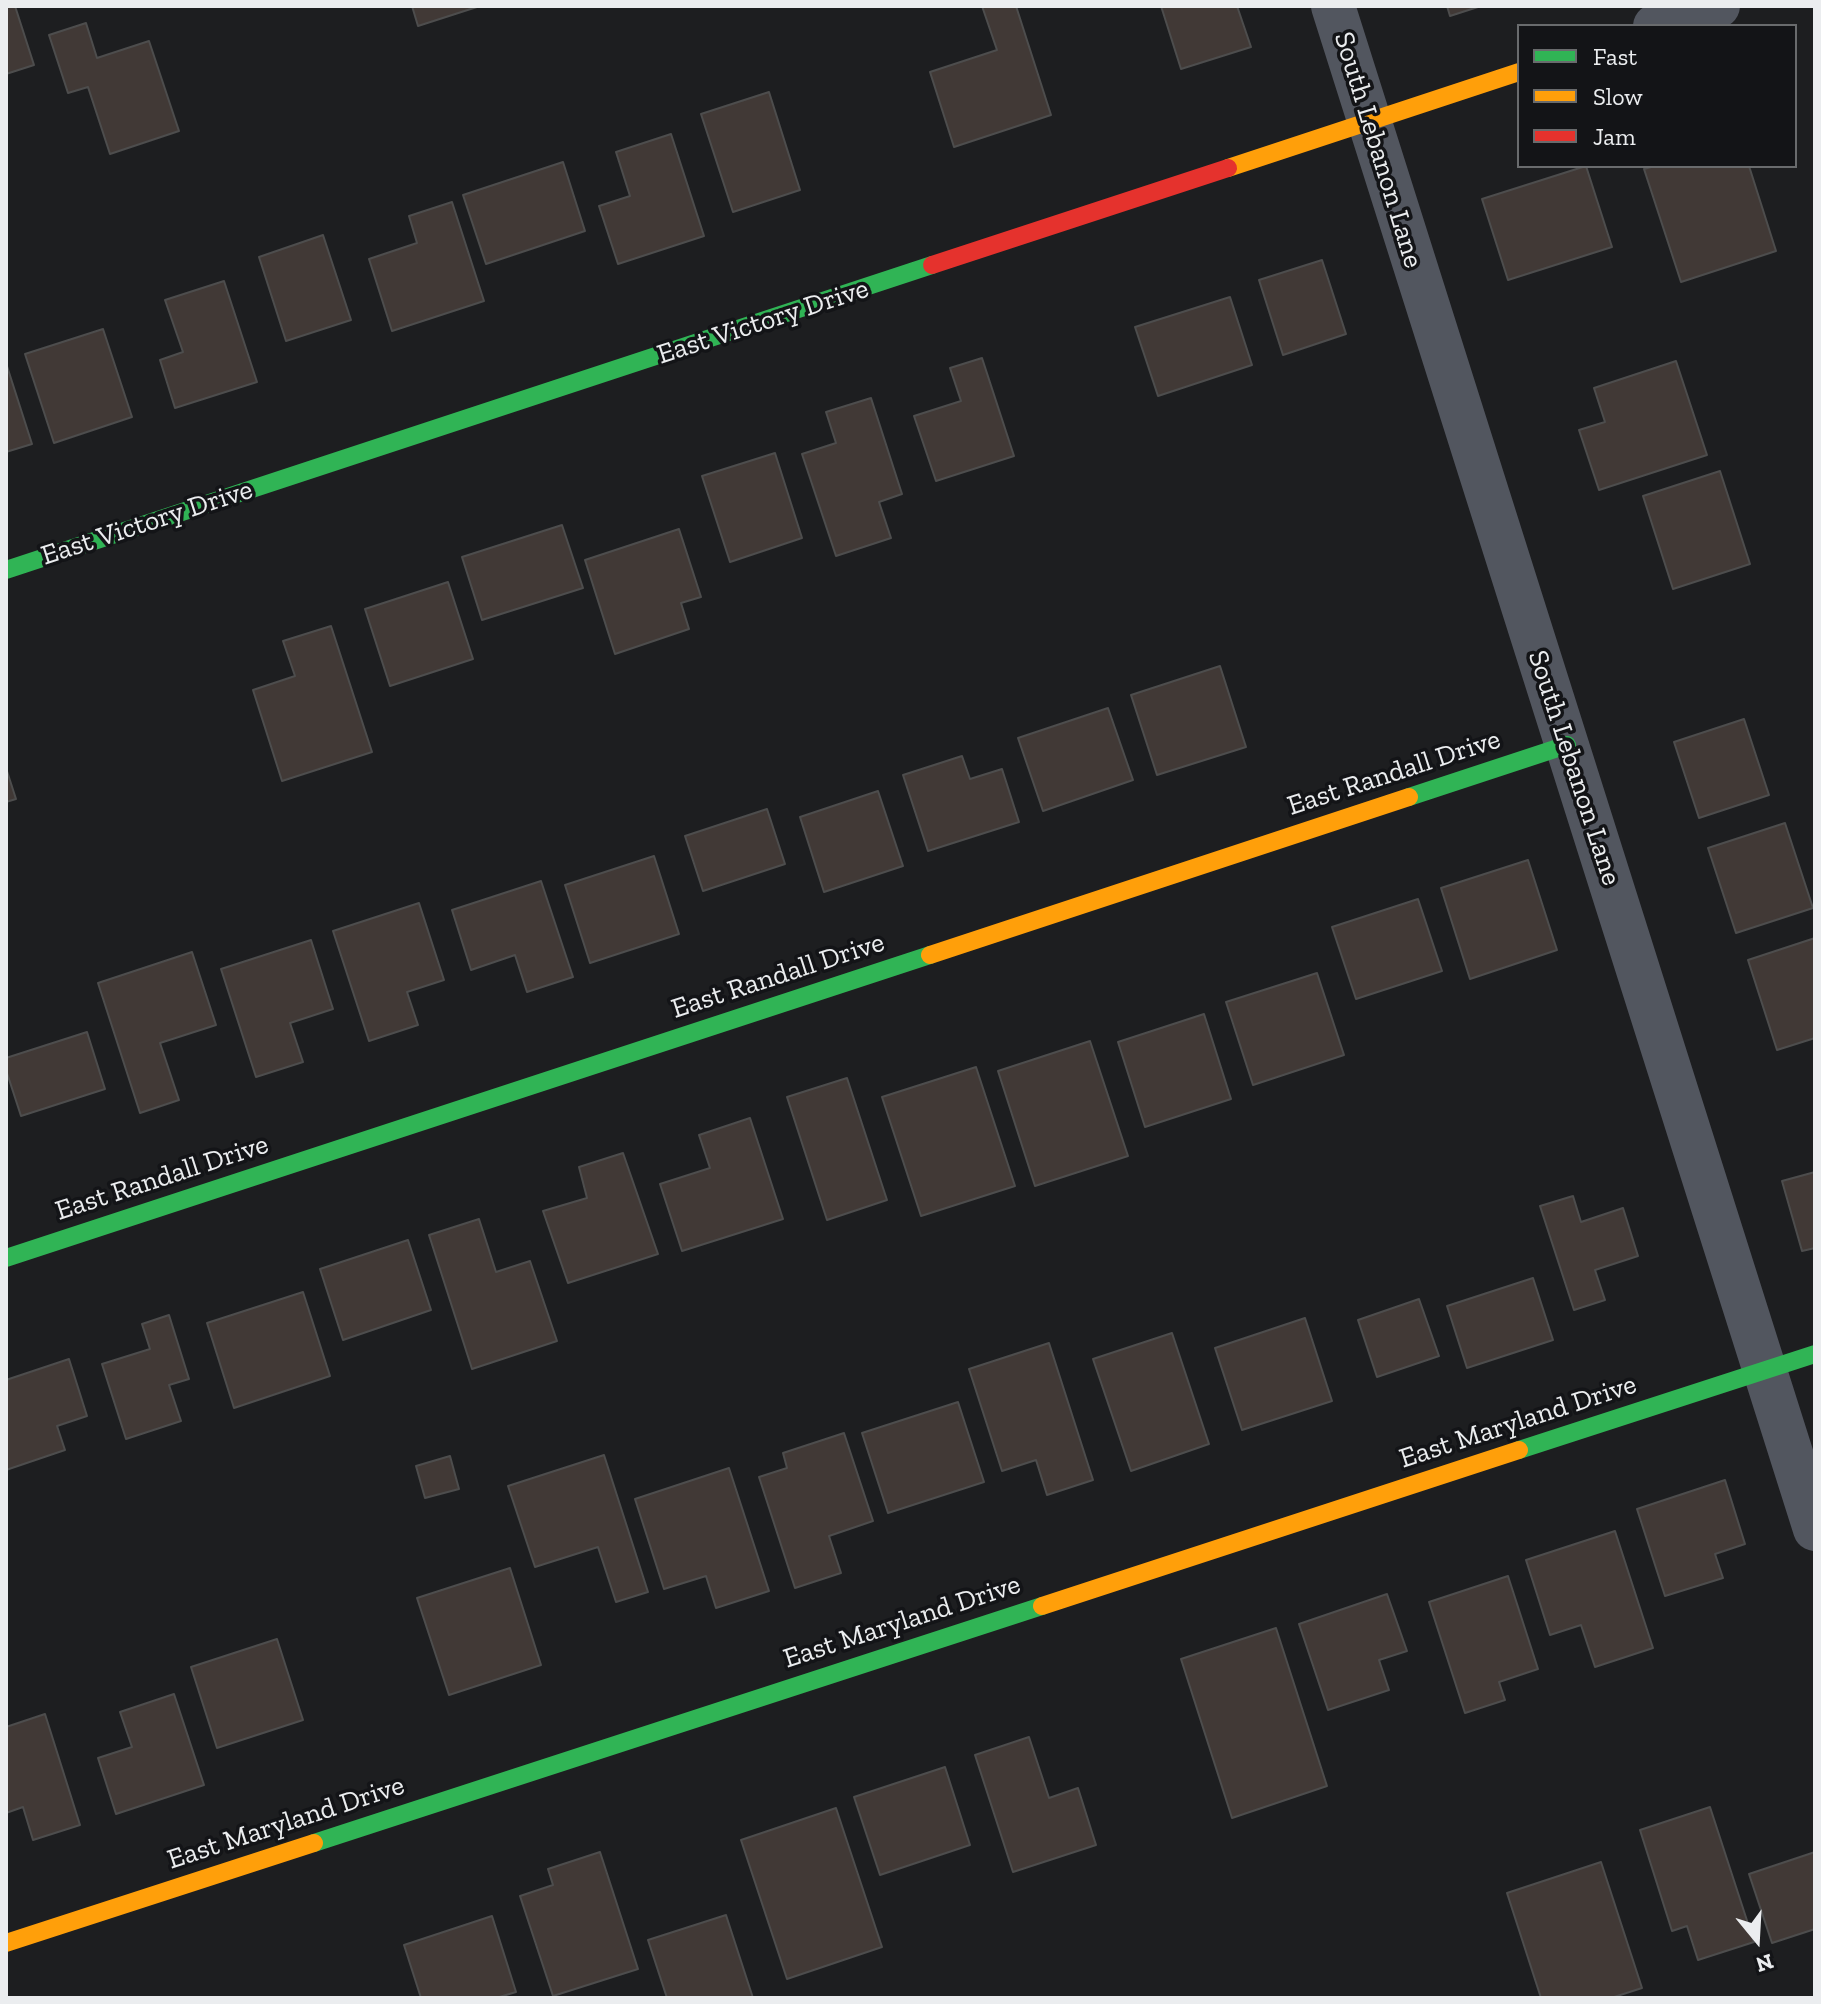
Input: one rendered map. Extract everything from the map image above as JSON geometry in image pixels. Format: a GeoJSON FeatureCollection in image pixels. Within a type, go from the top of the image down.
{"type":"FeatureCollection","features":[{"type":"Feature","properties":{"kind":"street","name":"South Lebanon Lane"},"geometry":{"type":"LineString","coordinates":[[1333,6],[1815,1529]]}},
{"type":"Feature","properties":{"kind":"street"},"geometry":{"type":"LineString","coordinates":[[1661,24],[1718,6]]}},
{"type":"Feature","properties":{"kind":"street","name":"East Victory Drive"},"geometry":{"type":"LineString","coordinates":[[6,570],[1517,73]]}},
{"type":"Feature","properties":{"kind":"street","name":"East Randall Drive"},"geometry":{"type":"LineString","coordinates":[[6,1258],[1567,745]]}},
{"type":"Feature","properties":{"kind":"street","name":"East Maryland Drive"},"geometry":{"type":"LineString","coordinates":[[6,1943],[1815,1354]]}},
{"type":"Feature","properties":{"kind":"building"},"geometry":{"type":"Polygon","coordinates":[[[6,6],[15,6],[34,65],[6,74],[6,6]]]}},
{"type":"Feature","properties":{"kind":"building"},"geometry":{"type":"Polygon","coordinates":[[[412,6],[480,6],[418,26],[412,6]]]}},
{"type":"Feature","properties":{"kind":"building"},"geometry":{"type":"Polygon","coordinates":[[[982,6],[1016,6],[1051,115],[954,147],[930,72],[997,50],[982,6]]]}},
{"type":"Feature","properties":{"kind":"building"},"geometry":{"type":"Polygon","coordinates":[[[1161,6],[1237,6],[1251,47],[1181,69],[1161,6]]]}},
{"type":"Feature","properties":{"kind":"building"},"geometry":{"type":"Polygon","coordinates":[[[1447,6],[1481,6],[1450,16],[1447,6]]]}},
{"type":"Feature","properties":{"kind":"building"},"geometry":{"type":"Polygon","coordinates":[[[86,23],[97,58],[149,41],[179,131],[110,154],[88,87],[68,93],[49,35],[86,23]]]}},
{"type":"Feature","properties":{"kind":"building"},"geometry":{"type":"Polygon","coordinates":[[[769,92],[800,190],[733,212],[701,114],[769,92]]]}},
{"type":"Feature","properties":{"kind":"building"},"geometry":{"type":"Polygon","coordinates":[[[671,134],[704,236],[618,264],[599,206],[630,196],[616,152],[671,134]]]}},
{"type":"Feature","properties":{"kind":"building"},"geometry":{"type":"Polygon","coordinates":[[[563,162],[585,231],[486,264],[463,195],[563,162]]]}},
{"type":"Feature","properties":{"kind":"building"},"geometry":{"type":"Polygon","coordinates":[[[1587,168],[1612,247],[1508,280],[1482,199],[1587,168]]]}},
{"type":"Feature","properties":{"kind":"building"},"geometry":{"type":"Polygon","coordinates":[[[1750,168],[1776,251],[1681,282],[1644,169],[1750,168]]]}},
{"type":"Feature","properties":{"kind":"building"},"geometry":{"type":"Polygon","coordinates":[[[452,202],[484,301],[392,331],[369,259],[417,243],[409,216],[452,202]]]}},
{"type":"Feature","properties":{"kind":"building"},"geometry":{"type":"Polygon","coordinates":[[[323,235],[351,320],[286,341],[259,257],[323,235]]]}},
{"type":"Feature","properties":{"kind":"building"},"geometry":{"type":"Polygon","coordinates":[[[1322,260],[1346,334],[1283,355],[1259,280],[1322,260]]]}},
{"type":"Feature","properties":{"kind":"building"},"geometry":{"type":"Polygon","coordinates":[[[224,281],[257,382],[175,408],[160,360],[183,352],[165,300],[224,281]]]}},
{"type":"Feature","properties":{"kind":"building"},"geometry":{"type":"Polygon","coordinates":[[[1230,297],[1252,365],[1158,396],[1135,327],[1230,297]]]}},
{"type":"Feature","properties":{"kind":"building"},"geometry":{"type":"Polygon","coordinates":[[[103,329],[132,417],[54,443],[25,354],[103,329]]]}},
{"type":"Feature","properties":{"kind":"building"},"geometry":{"type":"Polygon","coordinates":[[[982,358],[1014,456],[936,481],[914,416],[961,401],[950,368],[982,358]]]}},
{"type":"Feature","properties":{"kind":"building"},"geometry":{"type":"Polygon","coordinates":[[[1676,361],[1707,455],[1599,490],[1579,430],[1605,422],[1594,388],[1676,361]]]}},
{"type":"Feature","properties":{"kind":"building"},"geometry":{"type":"Polygon","coordinates":[[[6,363],[32,444],[6,452],[6,363]]]}},
{"type":"Feature","properties":{"kind":"building"},"geometry":{"type":"Polygon","coordinates":[[[871,398],[902,494],[879,502],[891,538],[836,556],[802,454],[836,443],[826,412],[871,398]]]}},
{"type":"Feature","properties":{"kind":"building"},"geometry":{"type":"Polygon","coordinates":[[[775,453],[802,538],[730,562],[702,476],[775,453]]]}},
{"type":"Feature","properties":{"kind":"building"},"geometry":{"type":"Polygon","coordinates":[[[1720,471],[1750,564],[1673,589],[1643,496],[1720,471]]]}},
{"type":"Feature","properties":{"kind":"building"},"geometry":{"type":"Polygon","coordinates":[[[562,525],[583,588],[482,620],[462,557],[562,525]]]}},
{"type":"Feature","properties":{"kind":"building"},"geometry":{"type":"Polygon","coordinates":[[[679,529],[701,597],[681,603],[689,629],[615,654],[585,560],[679,529]]]}},
{"type":"Feature","properties":{"kind":"building"},"geometry":{"type":"Polygon","coordinates":[[[448,582],[473,659],[390,686],[365,609],[448,582]]]}},
{"type":"Feature","properties":{"kind":"building"},"geometry":{"type":"Polygon","coordinates":[[[331,626],[372,752],[282,781],[253,690],[295,676],[283,641],[331,626]]]}},
{"type":"Feature","properties":{"kind":"building"},"geometry":{"type":"Polygon","coordinates":[[[1220,666],[1246,747],[1157,775],[1131,695],[1220,666]]]}},
{"type":"Feature","properties":{"kind":"building"},"geometry":{"type":"Polygon","coordinates":[[[1108,708],[1133,780],[1043,811],[1018,738],[1108,708]]]}},
{"type":"Feature","properties":{"kind":"building"},"geometry":{"type":"Polygon","coordinates":[[[1744,719],[1769,795],[1699,818],[1674,742],[1744,719]]]}},
{"type":"Feature","properties":{"kind":"building"},"geometry":{"type":"Polygon","coordinates":[[[962,756],[970,779],[1002,769],[1019,822],[928,851],[903,775],[962,756]]]}},
{"type":"Feature","properties":{"kind":"building"},"geometry":{"type":"Polygon","coordinates":[[[6,768],[16,799],[6,802],[6,768]]]}},
{"type":"Feature","properties":{"kind":"building"},"geometry":{"type":"Polygon","coordinates":[[[878,791],[903,866],[824,892],[800,817],[878,791]]]}},
{"type":"Feature","properties":{"kind":"building"},"geometry":{"type":"Polygon","coordinates":[[[767,809],[785,864],[703,891],[685,836],[767,809]]]}},
{"type":"Feature","properties":{"kind":"building"},"geometry":{"type":"Polygon","coordinates":[[[1785,823],[1813,908],[1736,933],[1708,848],[1785,823]]]}},
{"type":"Feature","properties":{"kind":"building"},"geometry":{"type":"Polygon","coordinates":[[[654,856],[679,934],[590,963],[565,885],[654,856]]]}},
{"type":"Feature","properties":{"kind":"building"},"geometry":{"type":"Polygon","coordinates":[[[1528,860],[1557,950],[1470,979],[1441,888],[1528,860]]]}},
{"type":"Feature","properties":{"kind":"building"},"geometry":{"type":"Polygon","coordinates":[[[541,881],[573,977],[527,992],[515,955],[471,970],[452,910],[541,881]]]}},
{"type":"Feature","properties":{"kind":"building"},"geometry":{"type":"Polygon","coordinates":[[[1418,899],[1442,971],[1356,999],[1332,927],[1418,899]]]}},
{"type":"Feature","properties":{"kind":"building"},"geometry":{"type":"Polygon","coordinates":[[[419,903],[444,980],[407,992],[418,1025],[369,1041],[333,931],[419,903]]]}},
{"type":"Feature","properties":{"kind":"building"},"geometry":{"type":"Polygon","coordinates":[[[1815,938],[1815,1038],[1777,1050],[1748,960],[1815,938]]]}},
{"type":"Feature","properties":{"kind":"building"},"geometry":{"type":"Polygon","coordinates":[[[311,940],[333,1009],[290,1023],[303,1062],[256,1077],[221,969],[311,940]]]}},
{"type":"Feature","properties":{"kind":"building"},"geometry":{"type":"Polygon","coordinates":[[[192,952],[216,1025],[160,1043],[179,1100],[140,1113],[98,983],[192,952]]]}},
{"type":"Feature","properties":{"kind":"building"},"geometry":{"type":"Polygon","coordinates":[[[1317,973],[1344,1055],[1253,1085],[1226,1002],[1317,973]]]}},
{"type":"Feature","properties":{"kind":"building"},"geometry":{"type":"Polygon","coordinates":[[[1204,1014],[1231,1099],[1145,1127],[1118,1042],[1204,1014]]]}},
{"type":"Feature","properties":{"kind":"building"},"geometry":{"type":"Polygon","coordinates":[[[87,1032],[105,1089],[21,1116],[6,1070],[6,1058],[87,1032]]]}},
{"type":"Feature","properties":{"kind":"building"},"geometry":{"type":"Polygon","coordinates":[[[1090,1041],[1128,1156],[1035,1186],[998,1071],[1090,1041]]]}},
{"type":"Feature","properties":{"kind":"building"},"geometry":{"type":"Polygon","coordinates":[[[976,1067],[1015,1186],[921,1216],[882,1097],[976,1067]]]}},
{"type":"Feature","properties":{"kind":"building"},"geometry":{"type":"Polygon","coordinates":[[[847,1078],[887,1200],[827,1220],[787,1097],[847,1078]]]}},
{"type":"Feature","properties":{"kind":"building"},"geometry":{"type":"Polygon","coordinates":[[[750,1118],[783,1219],[682,1251],[660,1184],[710,1168],[699,1135],[750,1118]]]}},
{"type":"Feature","properties":{"kind":"building"},"geometry":{"type":"Polygon","coordinates":[[[623,1153],[658,1254],[568,1283],[543,1211],[587,1198],[579,1167],[623,1153]]]}},
{"type":"Feature","properties":{"kind":"building"},"geometry":{"type":"Polygon","coordinates":[[[1815,1172],[1815,1248],[1802,1251],[1782,1181],[1815,1172]]]}},
{"type":"Feature","properties":{"kind":"building"},"geometry":{"type":"Polygon","coordinates":[[[1573,1196],[1581,1222],[1623,1208],[1638,1256],[1595,1270],[1605,1300],[1574,1310],[1540,1206],[1573,1196]]]}},
{"type":"Feature","properties":{"kind":"building"},"geometry":{"type":"Polygon","coordinates":[[[479,1219],[496,1272],[530,1261],[557,1341],[472,1369],[429,1235],[479,1219]]]}},
{"type":"Feature","properties":{"kind":"building"},"geometry":{"type":"Polygon","coordinates":[[[408,1240],[431,1310],[343,1340],[320,1269],[408,1240]]]}},
{"type":"Feature","properties":{"kind":"building"},"geometry":{"type":"Polygon","coordinates":[[[1533,1278],[1553,1340],[1467,1368],[1447,1306],[1533,1278]]]}},
{"type":"Feature","properties":{"kind":"building"},"geometry":{"type":"Polygon","coordinates":[[[303,1292],[330,1376],[234,1408],[207,1323],[303,1292]]]}},
{"type":"Feature","properties":{"kind":"building"},"geometry":{"type":"Polygon","coordinates":[[[1419,1299],[1439,1356],[1377,1377],[1358,1320],[1419,1299]]]}},
{"type":"Feature","properties":{"kind":"building"},"geometry":{"type":"Polygon","coordinates":[[[169,1315],[189,1379],[169,1385],[181,1421],[126,1439],[102,1364],[150,1349],[142,1324],[169,1315]]]}},
{"type":"Feature","properties":{"kind":"building"},"geometry":{"type":"Polygon","coordinates":[[[1305,1318],[1332,1401],[1242,1430],[1215,1348],[1305,1318]]]}},
{"type":"Feature","properties":{"kind":"building"},"geometry":{"type":"Polygon","coordinates":[[[1172,1333],[1209,1444],[1131,1471],[1093,1359],[1172,1333]]]}},
{"type":"Feature","properties":{"kind":"building"},"geometry":{"type":"Polygon","coordinates":[[[1049,1343],[1093,1480],[1047,1495],[1036,1460],[1002,1471],[969,1369],[1049,1343]]]}},
{"type":"Feature","properties":{"kind":"building"},"geometry":{"type":"Polygon","coordinates":[[[69,1359],[87,1416],[57,1426],[65,1450],[6,1470],[6,1380],[69,1359]]]}},
{"type":"Feature","properties":{"kind":"building"},"geometry":{"type":"Polygon","coordinates":[[[958,1402],[984,1482],[888,1513],[862,1433],[958,1402]]]}},
{"type":"Feature","properties":{"kind":"building"},"geometry":{"type":"Polygon","coordinates":[[[844,1433],[873,1521],[829,1536],[841,1573],[795,1588],[759,1477],[787,1468],[783,1453],[844,1433]]]}},
{"type":"Feature","properties":{"kind":"building"},"geometry":{"type":"Polygon","coordinates":[[[604,1455],[648,1592],[616,1602],[598,1547],[535,1567],[508,1486],[604,1455]]]}},
{"type":"Feature","properties":{"kind":"building"},"geometry":{"type":"Polygon","coordinates":[[[450,1456],[459,1489],[425,1498],[416,1466],[450,1456]]]}},
{"type":"Feature","properties":{"kind":"building"},"geometry":{"type":"Polygon","coordinates":[[[729,1468],[769,1591],[716,1608],[706,1576],[664,1589],[635,1499],[729,1468]]]}},
{"type":"Feature","properties":{"kind":"building"},"geometry":{"type":"Polygon","coordinates":[[[1725,1480],[1745,1544],[1715,1554],[1723,1578],[1665,1596],[1637,1509],[1725,1480]]]}},
{"type":"Feature","properties":{"kind":"building"},"geometry":{"type":"Polygon","coordinates":[[[1615,1531],[1653,1648],[1595,1667],[1581,1625],[1550,1635],[1526,1560],[1615,1531]]]}},
{"type":"Feature","properties":{"kind":"building"},"geometry":{"type":"Polygon","coordinates":[[[510,1568],[541,1665],[449,1695],[417,1598],[510,1568]]]}},
{"type":"Feature","properties":{"kind":"building"},"geometry":{"type":"Polygon","coordinates":[[[1508,1576],[1538,1669],[1499,1682],[1505,1700],[1465,1713],[1429,1602],[1508,1576]]]}},
{"type":"Feature","properties":{"kind":"building"},"geometry":{"type":"Polygon","coordinates":[[[1387,1594],[1407,1651],[1379,1660],[1389,1690],[1328,1710],[1299,1624],[1387,1594]]]}},
{"type":"Feature","properties":{"kind":"building"},"geometry":{"type":"Polygon","coordinates":[[[1276,1628],[1327,1786],[1232,1818],[1181,1659],[1276,1628]]]}},
{"type":"Feature","properties":{"kind":"building"},"geometry":{"type":"Polygon","coordinates":[[[277,1639],[303,1720],[217,1748],[191,1667],[277,1639]]]}},
{"type":"Feature","properties":{"kind":"building"},"geometry":{"type":"Polygon","coordinates":[[[174,1694],[204,1785],[116,1814],[98,1758],[132,1747],[120,1712],[174,1694]]]}},
{"type":"Feature","properties":{"kind":"building"},"geometry":{"type":"Polygon","coordinates":[[[45,1714],[80,1825],[33,1840],[23,1807],[6,1813],[6,1727],[45,1714]]]}},
{"type":"Feature","properties":{"kind":"building"},"geometry":{"type":"Polygon","coordinates":[[[1029,1737],[1049,1798],[1078,1788],[1096,1845],[1013,1872],[975,1755],[1029,1737]]]}},
{"type":"Feature","properties":{"kind":"building"},"geometry":{"type":"Polygon","coordinates":[[[945,1767],[970,1845],[880,1875],[854,1797],[945,1767]]]}},
{"type":"Feature","properties":{"kind":"building"},"geometry":{"type":"Polygon","coordinates":[[[1710,1807],[1754,1942],[1698,1960],[1687,1926],[1672,1931],[1640,1830],[1710,1807]]]}},
{"type":"Feature","properties":{"kind":"building"},"geometry":{"type":"Polygon","coordinates":[[[836,1808],[882,1947],[787,1979],[741,1840],[836,1808]]]}},
{"type":"Feature","properties":{"kind":"building"},"geometry":{"type":"Polygon","coordinates":[[[600,1852],[638,1969],[553,1996],[520,1896],[553,1885],[548,1869],[600,1852]]]}},
{"type":"Feature","properties":{"kind":"building"},"geometry":{"type":"Polygon","coordinates":[[[1815,1852],[1815,1929],[1772,1943],[1749,1874],[1815,1852]]]}},
{"type":"Feature","properties":{"kind":"building"},"geometry":{"type":"Polygon","coordinates":[[[1601,1862],[1642,1988],[1611,1998],[1541,1998],[1507,1893],[1601,1862]]]}},
{"type":"Feature","properties":{"kind":"building"},"geometry":{"type":"Polygon","coordinates":[[[726,1915],[753,1998],[667,1998],[648,1940],[726,1915]]]}},
{"type":"Feature","properties":{"kind":"building"},"geometry":{"type":"Polygon","coordinates":[[[492,1916],[516,1992],[496,1998],[421,1998],[404,1945],[492,1916]]]}},
{"type":"Feature","properties":{"kind":"traffic: fast"},"geometry":{"type":"LineString","coordinates":[[6,570],[932,265]]}},
{"type":"Feature","properties":{"kind":"traffic: fast"},"geometry":{"type":"LineString","coordinates":[[1409,797],[1567,745]]}},
{"type":"Feature","properties":{"kind":"traffic: fast"},"geometry":{"type":"LineString","coordinates":[[6,1258],[930,955]]}},
{"type":"Feature","properties":{"kind":"traffic: fast"},"geometry":{"type":"LineString","coordinates":[[1519,1450],[1815,1354]]}},
{"type":"Feature","properties":{"kind":"traffic: fast"},"geometry":{"type":"LineString","coordinates":[[314,1843],[1042,1606]]}},
{"type":"Feature","properties":{"kind":"traffic: slow"},"geometry":{"type":"LineString","coordinates":[[1228,168],[1517,73]]}},
{"type":"Feature","properties":{"kind":"traffic: slow"},"geometry":{"type":"LineString","coordinates":[[930,955],[1409,797]]}},
{"type":"Feature","properties":{"kind":"traffic: slow"},"geometry":{"type":"LineString","coordinates":[[1042,1606],[1519,1450]]}},
{"type":"Feature","properties":{"kind":"traffic: slow"},"geometry":{"type":"LineString","coordinates":[[6,1943],[314,1843]]}},
{"type":"Feature","properties":{"kind":"traffic: jam"},"geometry":{"type":"LineString","coordinates":[[932,265],[1228,168]]}}]}
